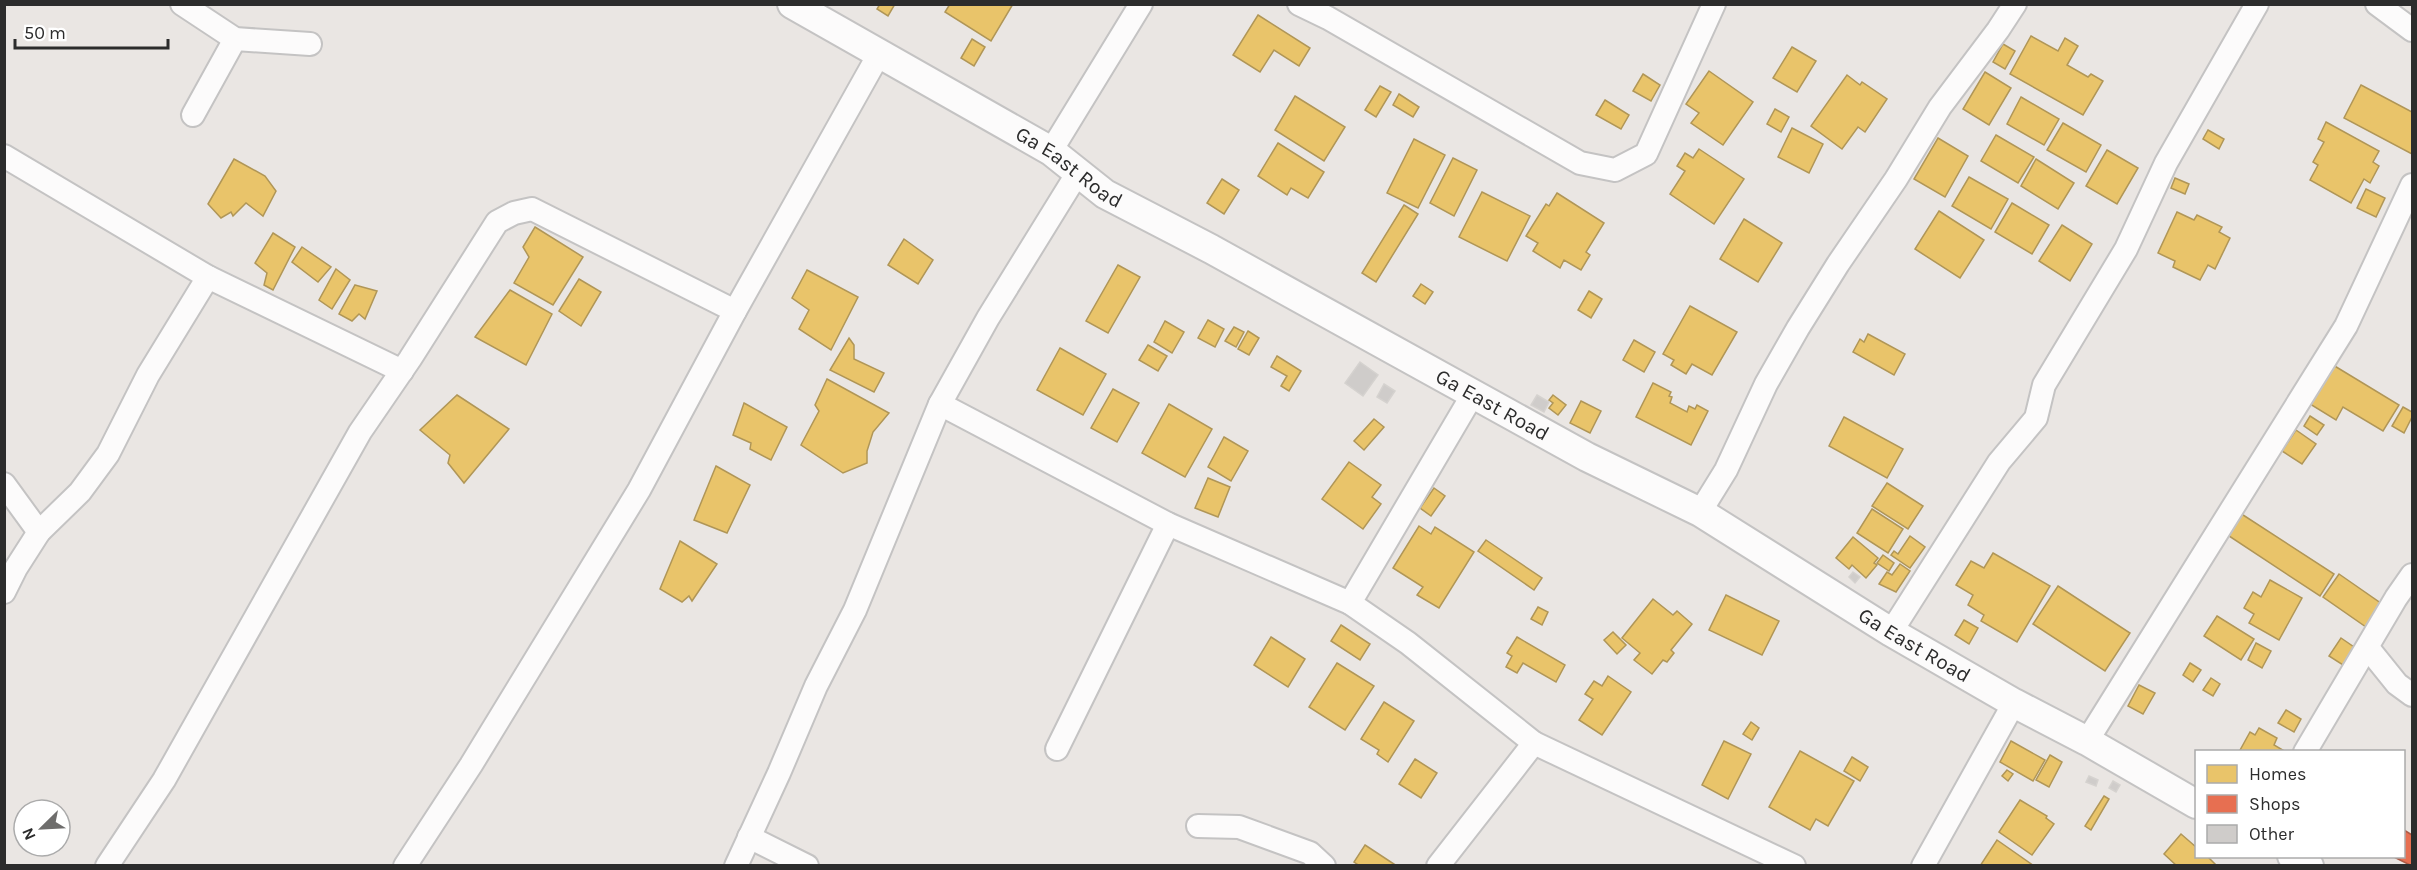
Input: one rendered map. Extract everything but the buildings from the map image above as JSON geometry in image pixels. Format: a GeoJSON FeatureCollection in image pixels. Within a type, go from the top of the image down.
{"type":"FeatureCollection","features":[{"type":"Feature","properties":{"kind":"street"},"geometry":{"type":"LineString","coordinates":[[182,4],[235,39],[310,44]]}},
{"type":"Feature","properties":{"kind":"street","name":"Ga East Road"},"geometry":{"type":"LineString","coordinates":[[792,4],[1051,151],[1077,174],[1106,194],[1211,249],[1587,458],[1700,512],[1891,632],[2195,803]]}},
{"type":"Feature","properties":{"kind":"street"},"geometry":{"type":"LineString","coordinates":[[1051,151],[1141,4]]}},
{"type":"Feature","properties":{"kind":"street"},"geometry":{"type":"LineString","coordinates":[[1299,4],[1580,163],[1615,170],[1646,154],[1714,4]]}},
{"type":"Feature","properties":{"kind":"street"},"geometry":{"type":"LineString","coordinates":[[1700,512],[1726,470],[1766,384],[1798,328],[1896,179],[1940,107],[2015,4]]}},
{"type":"Feature","properties":{"kind":"street"},"geometry":{"type":"LineString","coordinates":[[1891,632],[1999,462],[2036,417],[2044,385],[2126,249],[2166,163],[2257,4]]}},
{"type":"Feature","properties":{"kind":"street"},"geometry":{"type":"LineString","coordinates":[[2377,4],[2412,30]]}},
{"type":"Feature","properties":{"kind":"street"},"geometry":{"type":"LineString","coordinates":[[193,115],[235,39]]}},
{"type":"Feature","properties":{"kind":"street"},"geometry":{"type":"LineString","coordinates":[[405,866],[471,765],[639,490],[735,311],[879,54]]}},
{"type":"Feature","properties":{"kind":"street"},"geometry":{"type":"LineString","coordinates":[[4,156],[207,277],[402,371]]}},
{"type":"Feature","properties":{"kind":"street"},"geometry":{"type":"LineString","coordinates":[[736,866],[816,686],[855,610],[940,404],[988,318],[1077,174]]}},
{"type":"Feature","properties":{"kind":"street"},"geometry":{"type":"LineString","coordinates":[[2087,741],[2346,326],[2412,185]]}},
{"type":"Feature","properties":{"kind":"street"},"geometry":{"type":"LineString","coordinates":[[107,866],[164,780],[360,432],[402,371],[497,222],[514,213],[532,209],[735,311]]}},
{"type":"Feature","properties":{"kind":"street"},"geometry":{"type":"LineString","coordinates":[[4,592],[39,532],[80,492],[108,454],[148,375],[207,277]]}},
{"type":"Feature","properties":{"kind":"street"},"geometry":{"type":"LineString","coordinates":[[1350,603],[1473,394]]}},
{"type":"Feature","properties":{"kind":"street"},"geometry":{"type":"LineString","coordinates":[[940,404],[1168,524],[1350,603],[1408,643],[1534,743],[1794,866]]}},
{"type":"Feature","properties":{"kind":"street"},"geometry":{"type":"LineString","coordinates":[[4,484],[39,532]]}},
{"type":"Feature","properties":{"kind":"street"},"geometry":{"type":"LineString","coordinates":[[1057,749],[1168,524]]}},
{"type":"Feature","properties":{"kind":"street"},"geometry":{"type":"LineString","coordinates":[[2306,750],[2412,575]]}},
{"type":"Feature","properties":{"kind":"street"},"geometry":{"type":"LineString","coordinates":[[2368,648],[2397,684],[2412,695]]}},
{"type":"Feature","properties":{"kind":"street"},"geometry":{"type":"LineString","coordinates":[[1923,866],[2014,703]]}},
{"type":"Feature","properties":{"kind":"street"},"geometry":{"type":"LineString","coordinates":[[1438,866],[1534,743]]}},
{"type":"Feature","properties":{"kind":"street"},"geometry":{"type":"LineString","coordinates":[[1198,826],[1239,827],[1310,853],[1324,866]]}},
{"type":"Feature","properties":{"kind":"street"},"geometry":{"type":"LineString","coordinates":[[749,837],[807,866]]}},
{"type":"Feature","properties":{"kind":"street"},"geometry":{"type":"LineString","coordinates":[[2295,858],[2309,866]]}}]}
